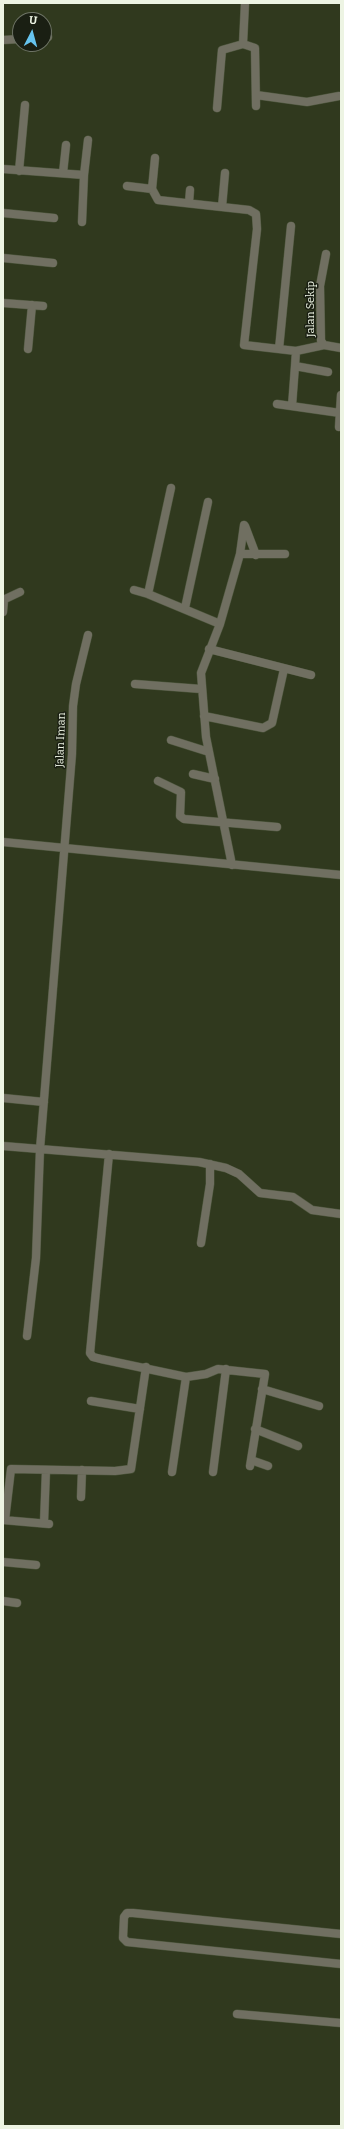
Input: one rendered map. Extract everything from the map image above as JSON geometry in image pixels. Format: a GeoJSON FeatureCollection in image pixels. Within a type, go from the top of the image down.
{"type":"FeatureCollection","features":[{"type":"Feature","properties":{"kind":"street"},"geometry":{"type":"LineString","coordinates":[[243,44],[245,3]]}},
{"type":"Feature","properties":{"kind":"street"},"geometry":{"type":"LineString","coordinates":[[217,108],[222,50],[243,44],[255,48],[256,106]]}},
{"type":"Feature","properties":{"kind":"street"},"geometry":{"type":"LineString","coordinates":[[256,95],[307,102],[339,96]]}},
{"type":"Feature","properties":{"kind":"street"},"geometry":{"type":"LineString","coordinates":[[19,171],[25,105]]}},
{"type":"Feature","properties":{"kind":"street"},"geometry":{"type":"LineString","coordinates":[[82,222],[84,175],[88,140]]}},
{"type":"Feature","properties":{"kind":"street"},"geometry":{"type":"LineString","coordinates":[[63,173],[66,145]]}},
{"type":"Feature","properties":{"kind":"street"},"geometry":{"type":"LineString","coordinates":[[155,158],[152,189],[158,200],[249,210],[258,216],[244,345],[296,351],[324,345]]}},
{"type":"Feature","properties":{"kind":"street"},"geometry":{"type":"LineString","coordinates":[[3,169],[84,175]]}},
{"type":"Feature","properties":{"kind":"street"},"geometry":{"type":"LineString","coordinates":[[222,207],[225,173]]}},
{"type":"Feature","properties":{"kind":"street"},"geometry":{"type":"LineString","coordinates":[[127,186],[152,189]]}},
{"type":"Feature","properties":{"kind":"street"},"geometry":{"type":"LineString","coordinates":[[189,203],[190,190]]}},
{"type":"Feature","properties":{"kind":"street"},"geometry":{"type":"LineString","coordinates":[[3,213],[54,218]]}},
{"type":"Feature","properties":{"kind":"street"},"geometry":{"type":"LineString","coordinates":[[279,349],[291,226]]}},
{"type":"Feature","properties":{"kind":"street","name":"Jalan Sekip"},"geometry":{"type":"LineString","coordinates":[[326,254],[320,286],[320,327],[324,345],[341,348]]}},
{"type":"Feature","properties":{"kind":"street"},"geometry":{"type":"LineString","coordinates":[[3,258],[53,263]]}},
{"type":"Feature","properties":{"kind":"street"},"geometry":{"type":"LineString","coordinates":[[3,302],[43,306]]}},
{"type":"Feature","properties":{"kind":"street"},"geometry":{"type":"LineString","coordinates":[[28,349],[32,305]]}},
{"type":"Feature","properties":{"kind":"street"},"geometry":{"type":"LineString","coordinates":[[292,406],[296,351]]}},
{"type":"Feature","properties":{"kind":"street"},"geometry":{"type":"LineString","coordinates":[[295,366],[328,372]]}},
{"type":"Feature","properties":{"kind":"street"},"geometry":{"type":"LineString","coordinates":[[339,427],[341,395]]}},
{"type":"Feature","properties":{"kind":"street"},"geometry":{"type":"LineString","coordinates":[[277,404],[340,413]]}},
{"type":"Feature","properties":{"kind":"street"},"geometry":{"type":"LineString","coordinates":[[148,594],[171,488]]}},
{"type":"Feature","properties":{"kind":"street"},"geometry":{"type":"LineString","coordinates":[[185,608],[208,502]]}},
{"type":"Feature","properties":{"kind":"street"},"geometry":{"type":"LineString","coordinates":[[232,864],[204,716],[201,673],[209,649],[220,624],[240,554],[244,525],[256,555]]}},
{"type":"Feature","properties":{"kind":"street"},"geometry":{"type":"LineString","coordinates":[[240,554],[285,554]]}},
{"type":"Feature","properties":{"kind":"street"},"geometry":{"type":"LineString","coordinates":[[134,590],[185,608],[220,624]]}},
{"type":"Feature","properties":{"kind":"street"},"geometry":{"type":"LineString","coordinates":[[3,612],[3,600],[20,592]]}},
{"type":"Feature","properties":{"kind":"street","name":"Jalan Iman"},"geometry":{"type":"LineString","coordinates":[[27,1336],[36,1258],[40,1149],[72,754],[73,706],[76,684],[88,635]]}},
{"type":"Feature","properties":{"kind":"street"},"geometry":{"type":"LineString","coordinates":[[209,649],[311,675]]}},
{"type":"Feature","properties":{"kind":"street"},"geometry":{"type":"LineString","coordinates":[[204,716],[263,728],[270,726],[272,723],[284,669]]}},
{"type":"Feature","properties":{"kind":"street"},"geometry":{"type":"LineString","coordinates":[[135,684],[201,689]]}},
{"type":"Feature","properties":{"kind":"street"},"geometry":{"type":"LineString","coordinates":[[171,740],[210,752]]}},
{"type":"Feature","properties":{"kind":"street"},"geometry":{"type":"LineString","coordinates":[[193,774],[215,779]]}},
{"type":"Feature","properties":{"kind":"street"},"geometry":{"type":"LineString","coordinates":[[158,781],[182,792],[181,818],[278,827]]}},
{"type":"Feature","properties":{"kind":"street"},"geometry":{"type":"LineString","coordinates":[[3,842],[341,875]]}},
{"type":"Feature","properties":{"kind":"street"},"geometry":{"type":"LineString","coordinates":[[3,1098],[44,1102]]}},
{"type":"Feature","properties":{"kind":"street"},"geometry":{"type":"LineString","coordinates":[[3,1146],[109,1154],[210,1164],[239,1174],[260,1193],[293,1197],[312,1210],[341,1214]]}},
{"type":"Feature","properties":{"kind":"street"},"geometry":{"type":"LineString","coordinates":[[109,1154],[90,1353],[93,1357],[186,1377],[206,1374],[218,1369],[265,1374],[250,1463],[268,1466]]}},
{"type":"Feature","properties":{"kind":"street"},"geometry":{"type":"LineString","coordinates":[[201,1243],[210,1184],[210,1164]]}},
{"type":"Feature","properties":{"kind":"street"},"geometry":{"type":"LineString","coordinates":[[46,1470],[46,1523],[4,1520],[11,1469],[126,1470],[131,1468],[146,1368]]}},
{"type":"Feature","properties":{"kind":"street"},"geometry":{"type":"LineString","coordinates":[[213,1472],[226,1369]]}},
{"type":"Feature","properties":{"kind":"street"},"geometry":{"type":"LineString","coordinates":[[172,1472],[186,1377]]}},
{"type":"Feature","properties":{"kind":"street"},"geometry":{"type":"LineString","coordinates":[[262,1389],[319,1406]]}},
{"type":"Feature","properties":{"kind":"street"},"geometry":{"type":"LineString","coordinates":[[91,1401],[140,1409]]}},
{"type":"Feature","properties":{"kind":"street"},"geometry":{"type":"LineString","coordinates":[[255,1429],[298,1446]]}},
{"type":"Feature","properties":{"kind":"street"},"geometry":{"type":"LineString","coordinates":[[81,1497],[82,1470]]}},
{"type":"Feature","properties":{"kind":"street"},"geometry":{"type":"LineString","coordinates":[[3,1562],[36,1565]]}},
{"type":"Feature","properties":{"kind":"street"},"geometry":{"type":"LineString","coordinates":[[3,1601],[17,1603]]}},
{"type":"Feature","properties":{"kind":"street"},"geometry":{"type":"LineString","coordinates":[[341,1934],[127,1913],[124,1917],[123,1938],[127,1942],[341,1964]]}},
{"type":"Feature","properties":{"kind":"street"},"geometry":{"type":"LineString","coordinates":[[236,2014],[341,2023]]}}]}
